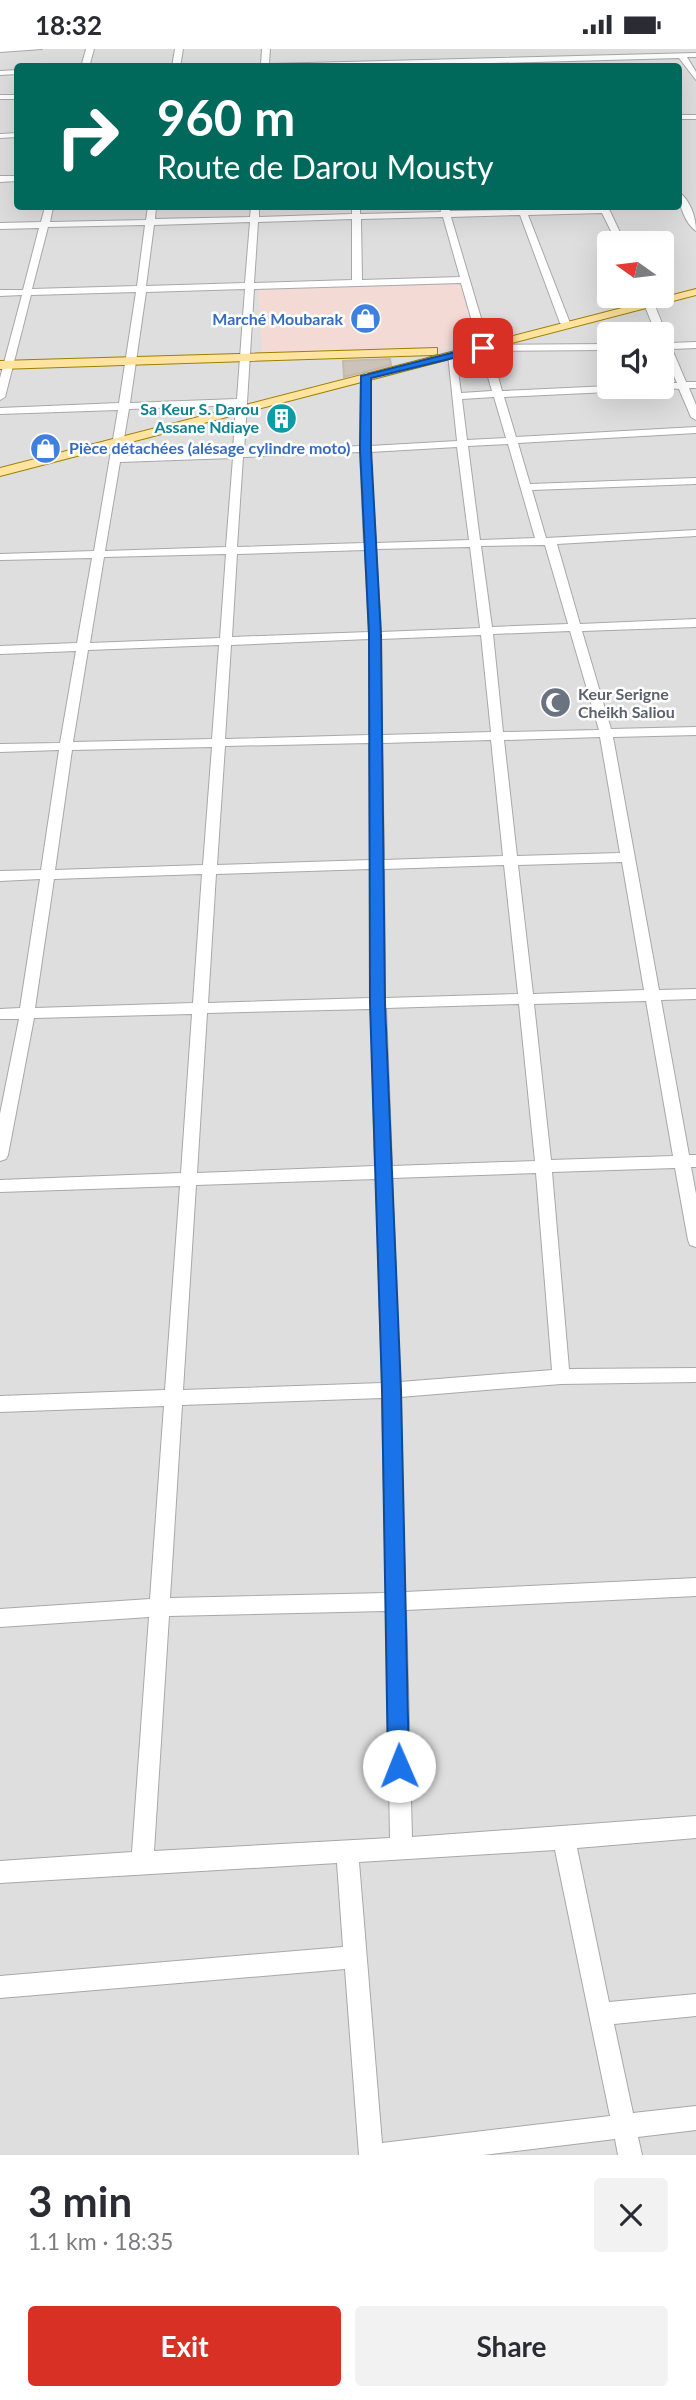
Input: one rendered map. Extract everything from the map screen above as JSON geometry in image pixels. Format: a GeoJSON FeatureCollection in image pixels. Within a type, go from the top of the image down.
{"type":"FeatureCollection","features":[{"type":"Feature","properties":{"kind":"main road"},"geometry":{"type":"LineString","coordinates":[[674,294],[692,291]]}},
{"type":"Feature","properties":{"kind":"main road"},"geometry":{"type":"LineString","coordinates":[[0,472],[242,404],[483,348],[617,308]]}},
{"type":"Feature","properties":{"kind":"main road"},"geometry":{"type":"LineString","coordinates":[[4,365],[483,348]]}},
{"type":"Feature","properties":{"kind":"street"},"geometry":{"type":"LineString","coordinates":[[3,51],[38,49]]}},
{"type":"Feature","properties":{"kind":"street"},"geometry":{"type":"LineString","coordinates":[[372,63],[545,63],[696,55]]}},
{"type":"Feature","properties":{"kind":"street"},"geometry":{"type":"LineString","coordinates":[[682,56],[693,78]]}},
{"type":"Feature","properties":{"kind":"street"},"geometry":{"type":"LineString","coordinates":[[682,201],[696,228]]}},
{"type":"Feature","properties":{"kind":"street"},"geometry":{"type":"LineString","coordinates":[[0,397],[4,365],[27,293],[48,210]]}},
{"type":"Feature","properties":{"kind":"street"},"geometry":{"type":"LineString","coordinates":[[0,1154],[27,1014],[66,746],[101,554],[132,360],[152,210]]}},
{"type":"Feature","properties":{"kind":"street"},"geometry":{"type":"LineString","coordinates":[[356,210],[357,284]]}},
{"type":"Feature","properties":{"kind":"street"},"geometry":{"type":"LineString","coordinates":[[0,226],[151,222],[255,214],[356,218],[484,210]]}},
{"type":"Feature","properties":{"kind":"street"},"geometry":{"type":"LineString","coordinates":[[523,210],[565,323]]}},
{"type":"Feature","properties":{"kind":"street"},"geometry":{"type":"LineString","coordinates":[[605,210],[615,231]]}},
{"type":"Feature","properties":{"kind":"street"},"geometry":{"type":"LineString","coordinates":[[445,211],[483,348],[577,627],[606,733],[651,996],[690,1161],[696,1240]]}},
{"type":"Feature","properties":{"kind":"street"},"geometry":{"type":"LineString","coordinates":[[142,1861],[255,214]]}},
{"type":"Feature","properties":{"kind":"street"},"geometry":{"type":"LineString","coordinates":[[0,293],[465,281]]}},
{"type":"Feature","properties":{"kind":"street"},"geometry":{"type":"LineString","coordinates":[[674,342],[696,345]]}},
{"type":"Feature","properties":{"kind":"street"},"geometry":{"type":"LineString","coordinates":[[483,348],[597,347]]}},
{"type":"Feature","properties":{"kind":"street"},"geometry":{"type":"LineString","coordinates":[[452,356],[486,630],[526,999],[544,1169],[561,1377]]}},
{"type":"Feature","properties":{"kind":"street"},"geometry":{"type":"LineString","coordinates":[[674,360],[690,385],[696,417]]}},
{"type":"Feature","properties":{"kind":"street"},"geometry":{"type":"LineString","coordinates":[[366,376],[365,449],[375,635],[378,1003],[391,1390],[401,1848]]}},
{"type":"Feature","properties":{"kind":"street"},"geometry":{"type":"LineString","coordinates":[[459,396],[597,390]]}},
{"type":"Feature","properties":{"kind":"street"},"geometry":{"type":"LineString","coordinates":[[0,411],[242,404]]}},
{"type":"Feature","properties":{"kind":"street"},"geometry":{"type":"LineString","coordinates":[[116,459],[365,449],[696,430]]}},
{"type":"Feature","properties":{"kind":"street"},"geometry":{"type":"LineString","coordinates":[[528,487],[696,481]]}},
{"type":"Feature","properties":{"kind":"street"},"geometry":{"type":"LineString","coordinates":[[0,557],[546,541],[696,533]]}},
{"type":"Feature","properties":{"kind":"street"},"geometry":{"type":"LineString","coordinates":[[0,650],[696,623]]}},
{"type":"Feature","properties":{"kind":"street"},"geometry":{"type":"LineString","coordinates":[[0,748],[696,731]]}},
{"type":"Feature","properties":{"kind":"street"},"geometry":{"type":"LineString","coordinates":[[0,876],[626,857]]}},
{"type":"Feature","properties":{"kind":"street"},"geometry":{"type":"LineString","coordinates":[[0,1014],[696,994]]}},
{"type":"Feature","properties":{"kind":"street"},"geometry":{"type":"LineString","coordinates":[[0,1186],[544,1169],[690,1161]]}},
{"type":"Feature","properties":{"kind":"street"},"geometry":{"type":"LineString","coordinates":[[0,1403],[174,1395],[391,1390],[561,1377],[696,1375]]}},
{"type":"Feature","properties":{"kind":"street"},"geometry":{"type":"LineString","coordinates":[[0,1618],[159,1607],[395,1602],[696,1587]]}},
{"type":"Feature","properties":{"kind":"street"},"geometry":{"type":"LineString","coordinates":[[0,1872],[142,1861],[564,1840],[696,1828]]}},
{"type":"Feature","properties":{"kind":"street"},"geometry":{"type":"LineString","coordinates":[[564,1840],[630,2155]]}},
{"type":"Feature","properties":{"kind":"street"},"geometry":{"type":"LineString","coordinates":[[347,1852],[371,2155]]}},
{"type":"Feature","properties":{"kind":"street"},"geometry":{"type":"LineString","coordinates":[[0,1987],[355,1957]]}},
{"type":"Feature","properties":{"kind":"street"},"geometry":{"type":"LineString","coordinates":[[602,2014],[696,2005]]}},
{"type":"Feature","properties":{"kind":"street"},"geometry":{"type":"LineString","coordinates":[[381,2155],[696,2118]]}},
{"type":"Feature","properties":{"kind":"shaded area"},"geometry":{"type":"Polygon","coordinates":[[[0,49],[696,49],[696,2155],[0,2155],[0,49]]]}},
{"type":"Feature","properties":{"kind":"shaded area","name":"Marché Moubarak"},"geometry":{"type":"Polygon","coordinates":[[[463,284],[479,348],[262,355],[258,290],[463,284]]]}},
{"type":"Feature","properties":{"kind":"building"},"geometry":{"type":"Polygon","coordinates":[[[390,359],[391,365],[344,377],[343,361],[390,359]]]}},
{"type":"Feature","properties":{"kind":"building","name":"Sa Keur S. Darou Assane Ndiaye"},"geometry":{"type":"Polygon","coordinates":[[[290,406],[287,428],[276,427],[276,417],[270,411],[290,406]]]}},
{"type":"Feature","properties":{"kind":"place","name":"Marché Moubarak"},"geometry":{"type":"Point","coordinates":[366,319]}},
{"type":"Feature","properties":{"kind":"place","name":"Sa Keur S. Darou Assane Ndiaye"},"geometry":{"type":"Point","coordinates":[282,418]}},
{"type":"Feature","properties":{"kind":"place","name":"Pièce détachées (alésage cylindre moto)"},"geometry":{"type":"Point","coordinates":[46,448]}},
{"type":"Feature","properties":{"kind":"place","name":"Keur Serigne Cheikh Saliou"},"geometry":{"type":"Point","coordinates":[555,703]}},
{"type":"Feature","properties":{"kind":"route"},"geometry":{"type":"LineString","coordinates":[[399,1766],[391,1390],[378,1003],[375,635],[365,449],[366,376],[483,348]]}}]}
